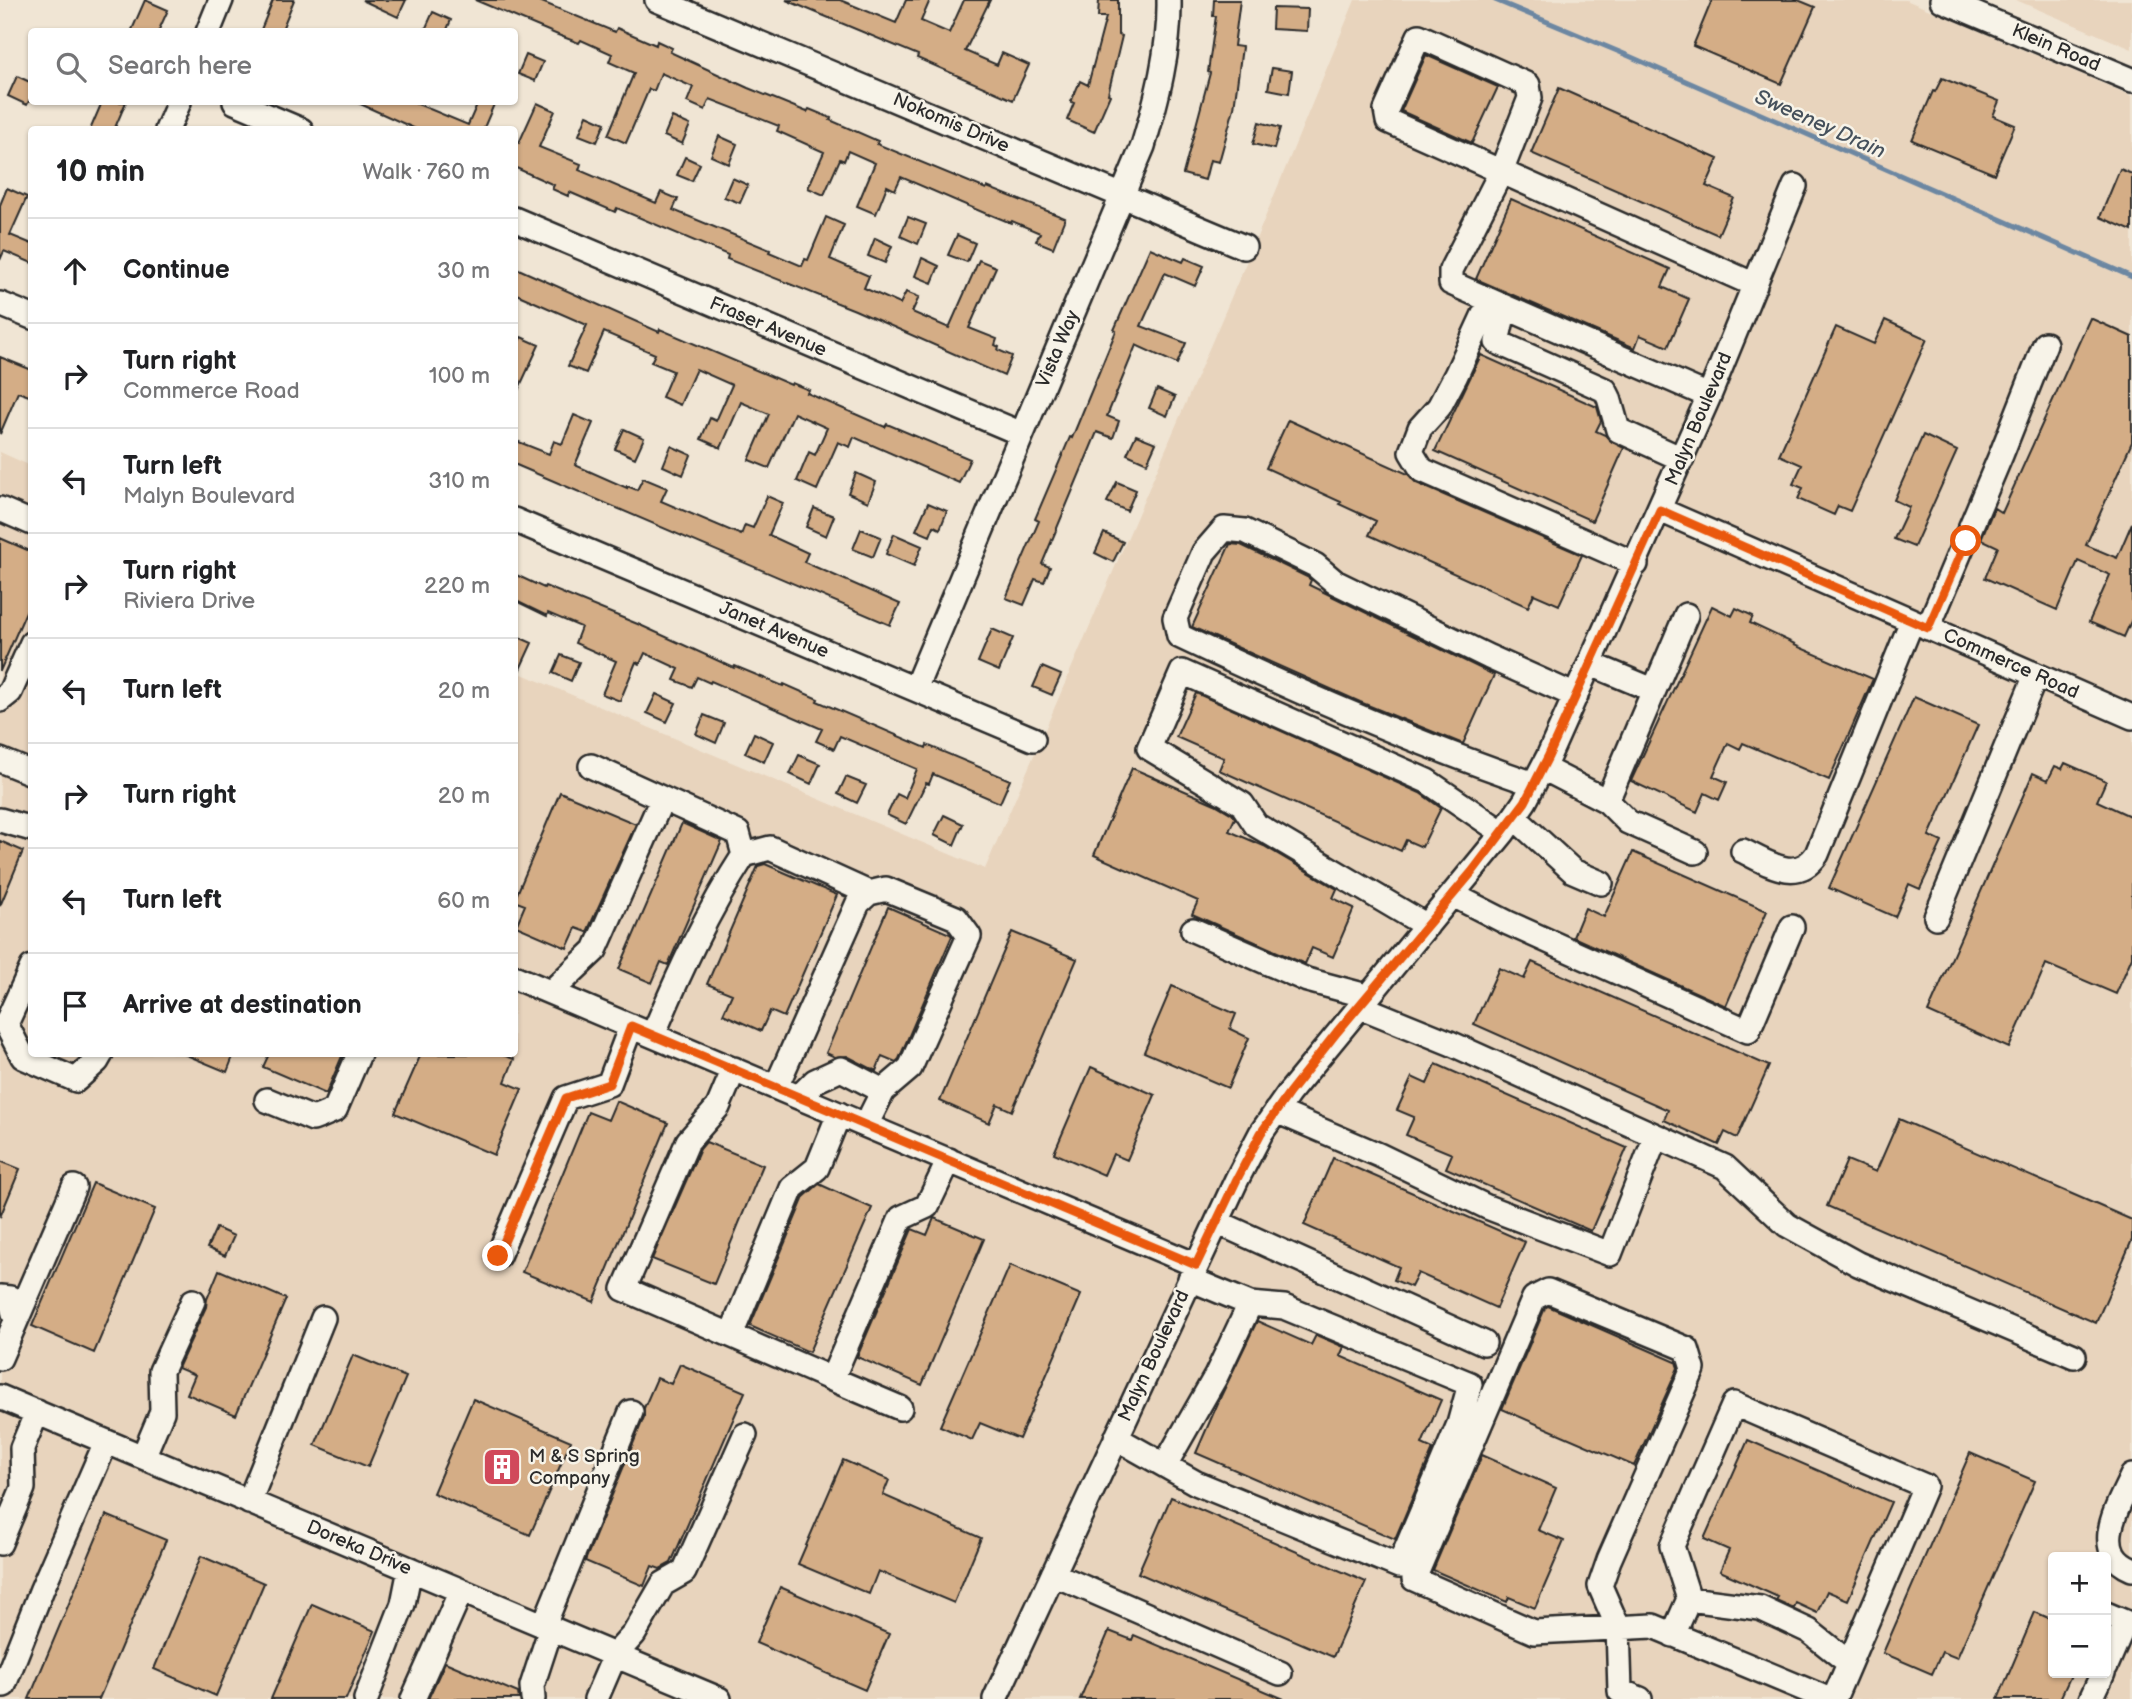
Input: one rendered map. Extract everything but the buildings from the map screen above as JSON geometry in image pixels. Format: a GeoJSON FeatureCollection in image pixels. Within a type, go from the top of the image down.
{"type":"FeatureCollection","features":[{"type":"Feature","properties":{"kind":"street"},"geometry":{"type":"LineString","coordinates":[[210,28],[221,0]]}},
{"type":"Feature","properties":{"kind":"street","name":"Nokomis Drive"},"geometry":{"type":"LineString","coordinates":[[657,0],[1244,247]]}},
{"type":"Feature","properties":{"kind":"street","name":"Vista Way"},"geometry":{"type":"LineString","coordinates":[[915,689],[1143,146],[1165,54],[1169,0]]}},
{"type":"Feature","properties":{"kind":"street","name":"Klein Road"},"geometry":{"type":"LineString","coordinates":[[1942,0],[2132,80]]}},
{"type":"Feature","properties":{"kind":"street"},"geometry":{"type":"LineString","coordinates":[[1709,396],[1451,283],[1451,270],[1501,172],[1530,98],[1528,85],[1419,36],[1386,110],[1388,121],[1501,172],[1755,285]]}},
{"type":"Feature","properties":{"kind":"street"},"geometry":{"type":"LineString","coordinates":[[169,126],[178,105]]}},
{"type":"Feature","properties":{"kind":"street"},"geometry":{"type":"LineString","coordinates":[[242,105],[292,126]]}},
{"type":"Feature","properties":{"kind":"street","name":"Malyn Boulevard"},"geometry":{"type":"LineString","coordinates":[[995,1699],[1216,1222],[1261,1133],[1363,1001],[1509,825],[1538,776],[1660,510],[1795,186]]}},
{"type":"Feature","properties":{"kind":"street","name":"Fraser Avenue"},"geometry":{"type":"LineString","coordinates":[[518,221],[1022,434]]}},
{"type":"Feature","properties":{"kind":"street"},"geometry":{"type":"LineString","coordinates":[[0,304],[28,315]]}},
{"type":"Feature","properties":{"kind":"street"},"geometry":{"type":"LineString","coordinates":[[1497,304],[1461,377],[1420,428],[1411,452],[1422,470],[1636,564]]}},
{"type":"Feature","properties":{"kind":"street"},"geometry":{"type":"LineString","coordinates":[[1497,304],[1497,342],[1605,390],[1609,398],[1608,429],[1682,459]]}},
{"type":"Feature","properties":{"kind":"street"},"geometry":{"type":"LineString","coordinates":[[1743,851],[1778,868],[1794,870],[1811,863],[1817,854],[1920,624],[1997,466],[2045,344]]}},
{"type":"Feature","properties":{"kind":"street"},"geometry":{"type":"LineString","coordinates":[[0,509],[28,521]]}},
{"type":"Feature","properties":{"kind":"street","name":"Commerce Road"},"geometry":{"type":"LineString","coordinates":[[1660,510],[2132,717]]}},
{"type":"Feature","properties":{"kind":"street","name":"Janet Avenue"},"geometry":{"type":"LineString","coordinates":[[518,522],[1033,739]]}},
{"type":"Feature","properties":{"kind":"street"},"geometry":{"type":"LineString","coordinates":[[1576,696],[1335,582],[1315,565],[1245,531],[1224,528],[1204,552],[1175,618],[1179,636],[1273,679],[1469,762],[1538,776],[1607,801],[1628,822],[1695,852]]}},
{"type":"Feature","properties":{"kind":"street"},"geometry":{"type":"LineString","coordinates":[[1607,801],[1686,615]]}},
{"type":"Feature","properties":{"kind":"street"},"geometry":{"type":"LineString","coordinates":[[0,700],[10,692],[28,652]]}},
{"type":"Feature","properties":{"kind":"street"},"geometry":{"type":"LineString","coordinates":[[1591,664],[1653,690]]}},
{"type":"Feature","properties":{"kind":"street"},"geometry":{"type":"LineString","coordinates":[[1427,926],[1256,825],[1242,804],[1149,748],[1182,672],[1427,781],[1509,825],[1573,871],[1601,883]]}},
{"type":"Feature","properties":{"kind":"street"},"geometry":{"type":"LineString","coordinates":[[1936,918],[2036,675]]}},
{"type":"Feature","properties":{"kind":"street"},"geometry":{"type":"LineString","coordinates":[[0,760],[28,771]]}},
{"type":"Feature","properties":{"kind":"street"},"geometry":{"type":"LineString","coordinates":[[591,766],[738,833],[744,855]]}},
{"type":"Feature","properties":{"kind":"street"},"geometry":{"type":"LineString","coordinates":[[551,992],[595,950],[662,799]]}},
{"type":"Feature","properties":{"kind":"street"},"geometry":{"type":"LineString","coordinates":[[0,820],[28,828]]}},
{"type":"Feature","properties":{"kind":"street"},"geometry":{"type":"LineString","coordinates":[[653,1035],[679,973],[725,885],[744,855],[770,848],[869,892],[886,889],[956,918],[969,936],[910,1068],[883,1091],[866,1125]]}},
{"type":"Feature","properties":{"kind":"street"},"geometry":{"type":"LineString","coordinates":[[776,1087],[858,903],[869,892]]}},
{"type":"Feature","properties":{"kind":"street"},"geometry":{"type":"LineString","coordinates":[[1453,895],[1508,923],[1748,1031],[1793,927]]}},
{"type":"Feature","properties":{"kind":"street"},"geometry":{"type":"LineString","coordinates":[[1193,930],[1363,1001],[1725,1167],[1787,1225],[1857,1264],[2074,1356]]}},
{"type":"Feature","properties":{"kind":"street"},"geometry":{"type":"LineString","coordinates":[[28,976],[6,1024],[23,1057],[76,1080],[99,1057]]}},
{"type":"Feature","properties":{"kind":"street"},"geometry":{"type":"LineString","coordinates":[[518,979],[949,1160],[1193,1272],[1250,1304],[1284,1307],[1471,1384],[1459,1424],[1399,1566],[1196,1483],[1116,1438]]}},
{"type":"Feature","properties":{"kind":"street"},"geometry":{"type":"LineString","coordinates":[[498,1256],[566,1098],[609,1084],[631,1026]]}},
{"type":"Feature","properties":{"kind":"street"},"geometry":{"type":"LineString","coordinates":[[267,1100],[313,1119],[335,1110],[358,1057]]}},
{"type":"Feature","properties":{"kind":"street"},"geometry":{"type":"LineString","coordinates":[[734,1069],[718,1107],[688,1141],[624,1289],[900,1408]]}},
{"type":"Feature","properties":{"kind":"street"},"geometry":{"type":"LineString","coordinates":[[799,1097],[816,1081],[841,1069],[883,1091]]}},
{"type":"Feature","properties":{"kind":"street"},"geometry":{"type":"LineString","coordinates":[[1276,1111],[1379,1155],[1487,1207],[1609,1254],[1656,1136]]}},
{"type":"Feature","properties":{"kind":"street"},"geometry":{"type":"LineString","coordinates":[[731,1335],[792,1188],[817,1168],[839,1114]]}},
{"type":"Feature","properties":{"kind":"street"},"geometry":{"type":"LineString","coordinates":[[832,1379],[901,1218],[928,1206],[949,1160]]}},
{"type":"Feature","properties":{"kind":"street"},"geometry":{"type":"LineString","coordinates":[[0,1358],[74,1187]]}},
{"type":"Feature","properties":{"kind":"street"},"geometry":{"type":"LineString","coordinates":[[1216,1222],[1484,1343]]}},
{"type":"Feature","properties":{"kind":"street"},"geometry":{"type":"LineString","coordinates":[[1640,1699],[1620,1691],[1618,1627],[1600,1586],[1693,1369],[1686,1349],[1548,1291],[1534,1298],[1414,1579],[1534,1632],[1618,1627],[1653,1626],[1828,1699]]}},
{"type":"Feature","properties":{"kind":"street"},"geometry":{"type":"LineString","coordinates":[[0,1297],[10,1298],[16,1321]]}},
{"type":"Feature","properties":{"kind":"street"},"geometry":{"type":"LineString","coordinates":[[143,1457],[162,1412],[161,1371],[193,1301]]}},
{"type":"Feature","properties":{"kind":"street"},"geometry":{"type":"LineString","coordinates":[[1164,1465],[1216,1376],[1250,1304]]}},
{"type":"Feature","properties":{"kind":"street"},"geometry":{"type":"LineString","coordinates":[[249,1502],[323,1318]]}},
{"type":"Feature","properties":{"kind":"street","name":"Doreka Drive"},"geometry":{"type":"LineString","coordinates":[[0,1397],[717,1699]]}},
{"type":"Feature","properties":{"kind":"street"},"geometry":{"type":"LineString","coordinates":[[1673,1635],[1689,1600],[1672,1546],[1734,1404],[1925,1486],[1834,1699]]}},
{"type":"Feature","properties":{"kind":"street"},"geometry":{"type":"LineString","coordinates":[[0,1543],[23,1488],[22,1448],[37,1412]]}},
{"type":"Feature","properties":{"kind":"street"},"geometry":{"type":"LineString","coordinates":[[533,1699],[532,1686],[547,1627],[631,1412]]}},
{"type":"Feature","properties":{"kind":"street"},"geometry":{"type":"LineString","coordinates":[[596,1699],[615,1655],[634,1634],[663,1584],[684,1572],[745,1435]]}},
{"type":"Feature","properties":{"kind":"street"},"geometry":{"type":"LineString","coordinates":[[4,1685],[41,1589],[106,1442]]}},
{"type":"Feature","properties":{"kind":"street"},"geometry":{"type":"LineString","coordinates":[[2132,1476],[2114,1514],[2108,1535],[2113,1553],[2125,1566],[2132,1569]]}},
{"type":"Feature","properties":{"kind":"street"},"geometry":{"type":"LineString","coordinates":[[366,1699],[403,1604],[410,1569]]}},
{"type":"Feature","properties":{"kind":"street"},"geometry":{"type":"LineString","coordinates":[[1053,1574],[1280,1673]]}},
{"type":"Feature","properties":{"kind":"street"},"geometry":{"type":"LineString","coordinates":[[413,1699],[461,1591]]}},
{"type":"Feature","properties":{"kind":"street"},"geometry":{"type":"LineString","coordinates":[[1689,1600],[1760,1608],[1810,1631],[1849,1663]]}},
{"type":"Feature","properties":{"kind":"street"},"geometry":{"type":"LineString","coordinates":[[2111,1616],[2125,1622],[2111,1654]]}},
{"type":"Feature","properties":{"kind":"street"},"geometry":{"type":"LineString","coordinates":[[2091,1699],[2101,1678]]}},
{"type":"Feature","properties":{"kind":"shaded area"},"geometry":{"type":"Polygon","coordinates":[[[1355,0],[1906,0],[2132,96],[2132,1699],[0,1699],[0,452],[28,465],[28,1057],[518,1057],[518,672],[985,869],[1252,249],[1355,0]]]}},
{"type":"Feature","properties":{"kind":"shaded area"},"geometry":{"type":"Polygon","coordinates":[[[2016,0],[2132,0],[2132,49],[2016,0]]]}},
{"type":"Feature","properties":{"kind":"waterway","name":"Sweeney Drain"},"geometry":{"type":"LineString","coordinates":[[1495,0],[2132,277]]}},
{"type":"Feature","properties":{"kind":"place","name":"M & S Spring Company"},"geometry":{"type":"Point","coordinates":[502,1467]}},
{"type":"Feature","properties":{"kind":"route"},"geometry":{"type":"LineString","coordinates":[[498,1256],[566,1098],[609,1084],[631,1026],[1196,1265],[1261,1133],[1289,1093],[1472,872],[1525,802],[1660,510],[1928,628],[1966,541]]}}]}
